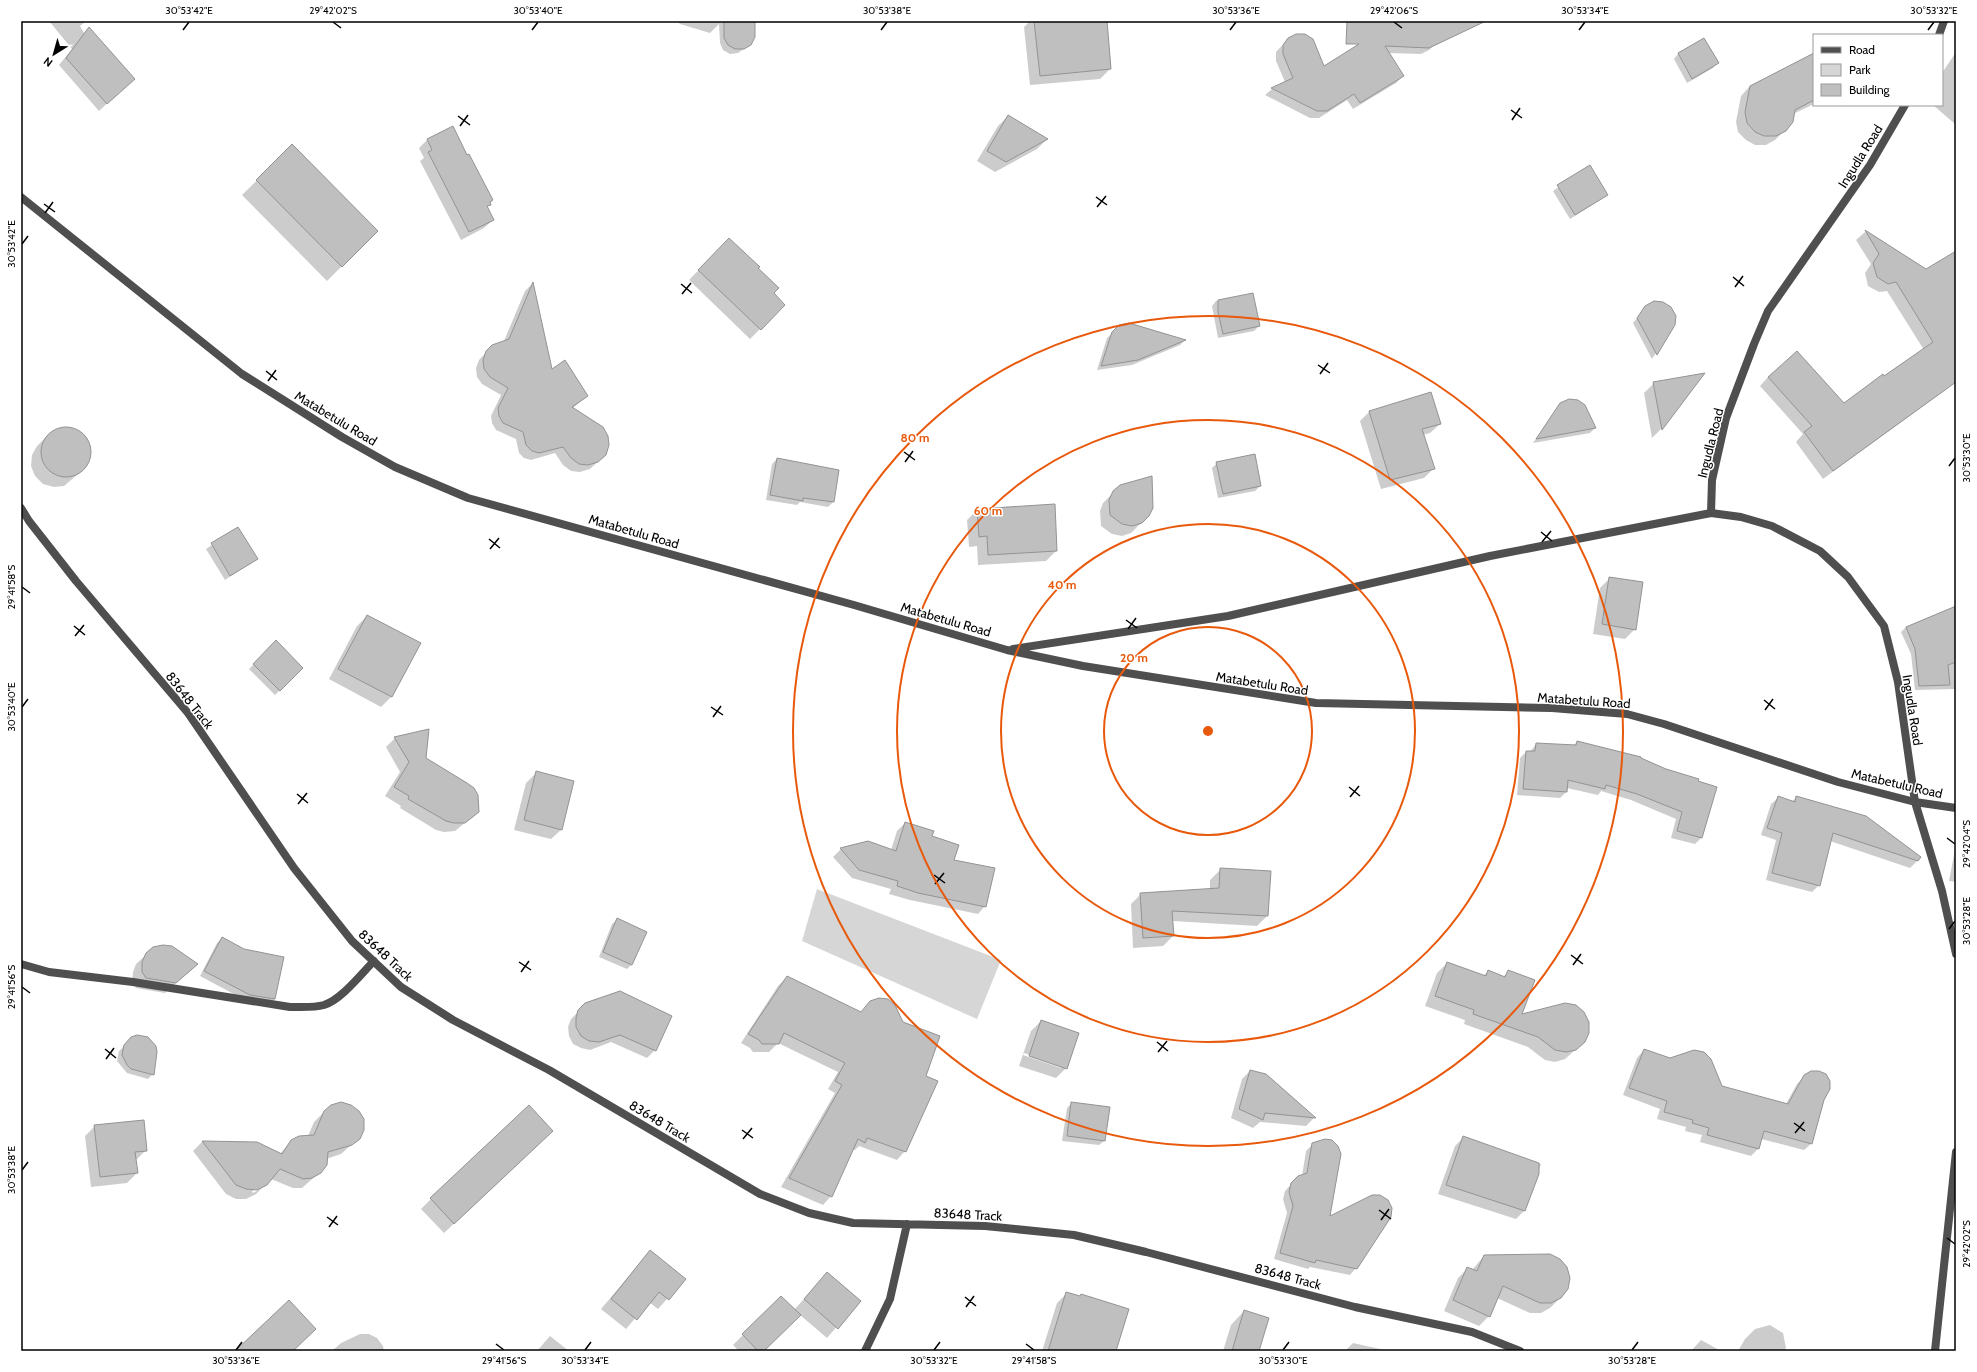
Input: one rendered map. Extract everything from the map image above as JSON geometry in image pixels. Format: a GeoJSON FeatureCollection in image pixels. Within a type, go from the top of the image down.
{"type":"FeatureCollection","features":[{"type":"Feature","properties":{"kind":"street"},"geometry":{"type":"LineString","coordinates":[[1939,34],[1944,21]]}},
{"type":"Feature","properties":{"kind":"street","name":"Ingudla Road"},"geometry":{"type":"LineString","coordinates":[[1904,106],[1870,165],[1768,311],[1726,418],[1712,480],[1711,513],[1741,517],[1772,526],[1820,551],[1848,577],[1884,626],[1898,682],[1915,802],[1942,891],[1956,954]]}},
{"type":"Feature","properties":{"kind":"street","name":"Matabetulu Road"},"geometry":{"type":"LineString","coordinates":[[21,197],[242,374],[342,437],[395,467],[468,498],[854,605],[1007,650],[1083,666],[1316,703],[1552,708],[1627,714],[1664,724],[1838,782],[1915,802],[1956,808]]}},
{"type":"Feature","properties":{"kind":"street","name":"83648 Track"},"geometry":{"type":"LineString","coordinates":[[21,508],[29,521],[76,581],[188,713],[294,868],[352,941],[401,987],[453,1020],[549,1070],[760,1194],[809,1213],[853,1223],[985,1226],[1074,1235],[1146,1252],[1355,1307],[1472,1332],[1520,1351]]}},
{"type":"Feature","properties":{"kind":"street"},"geometry":{"type":"LineString","coordinates":[[1007,650],[1228,616],[1490,556],[1711,513]]}},
{"type":"Feature","properties":{"kind":"street"},"geometry":{"type":"LineString","coordinates":[[21,964],[49,972],[133,982],[290,1007],[311,1008],[326,1004],[344,992],[374,961]]}},
{"type":"Feature","properties":{"kind":"street"},"geometry":{"type":"LineString","coordinates":[[1935,1351],[1956,1152]]}},
{"type":"Feature","properties":{"kind":"street"},"geometry":{"type":"LineString","coordinates":[[864,1351],[890,1299],[907,1224]]}},
{"type":"Feature","properties":{"kind":"green space"},"geometry":{"type":"Polygon","coordinates":[[[817,889],[1001,960],[977,1019],[802,941],[817,889]]]}},
{"type":"Feature","properties":{"kind":"building"},"geometry":{"type":"Polygon","coordinates":[[[724,21],[755,21],[755,37],[751,45],[744,49],[735,49],[728,45],[724,38],[724,21]]]}},
{"type":"Feature","properties":{"kind":"building"},"geometry":{"type":"Polygon","coordinates":[[[1034,21],[1107,21],[1111,69],[1040,76],[1034,21]]]}},
{"type":"Feature","properties":{"kind":"building"},"geometry":{"type":"Polygon","coordinates":[[[1347,21],[1486,21],[1429,48],[1385,46],[1404,76],[1360,103],[1354,94],[1327,111],[1317,111],[1271,88],[1293,78],[1283,54],[1283,45],[1288,38],[1296,34],[1305,34],[1313,39],[1324,66],[1359,44],[1346,44],[1347,21]]]}},
{"type":"Feature","properties":{"kind":"building"},"geometry":{"type":"Polygon","coordinates":[[[89,27],[135,79],[107,104],[66,58],[89,27]]]}},
{"type":"Feature","properties":{"kind":"building"},"geometry":{"type":"Polygon","coordinates":[[[1704,38],[1719,63],[1692,79],[1678,53],[1704,38]]]}},
{"type":"Feature","properties":{"kind":"building"},"geometry":{"type":"Polygon","coordinates":[[[1813,54],[1813,101],[1795,110],[1793,122],[1786,131],[1776,136],[1764,136],[1755,132],[1747,123],[1745,112],[1750,86],[1813,54]]]}},
{"type":"Feature","properties":{"kind":"building"},"geometry":{"type":"Polygon","coordinates":[[[1008,115],[1048,139],[1006,162],[987,151],[1008,115]]]}},
{"type":"Feature","properties":{"kind":"building"},"geometry":{"type":"Polygon","coordinates":[[[453,126],[467,155],[469,154],[493,200],[490,202],[491,205],[487,206],[494,220],[469,232],[428,152],[432,150],[427,139],[453,126]]]}},
{"type":"Feature","properties":{"kind":"building"},"geometry":{"type":"Polygon","coordinates":[[[292,144],[378,231],[342,267],[256,180],[292,144]]]}},
{"type":"Feature","properties":{"kind":"building"},"geometry":{"type":"Polygon","coordinates":[[[1590,165],[1608,195],[1575,215],[1557,185],[1590,165]]]}},
{"type":"Feature","properties":{"kind":"building"},"geometry":{"type":"Polygon","coordinates":[[[1865,230],[1926,269],[1956,251],[1956,382],[1833,471],[1804,432],[1812,426],[1768,377],[1797,351],[1844,403],[1883,374],[1884,376],[1933,342],[1896,282],[1888,284],[1877,277],[1873,263],[1879,254],[1865,230]]]}},
{"type":"Feature","properties":{"kind":"building"},"geometry":{"type":"Polygon","coordinates":[[[729,238],[760,267],[758,268],[779,288],[774,293],[785,305],[761,330],[698,270],[729,238]]]}},
{"type":"Feature","properties":{"kind":"building"},"geometry":{"type":"Polygon","coordinates":[[[533,282],[552,369],[565,360],[588,396],[572,407],[603,427],[608,436],[609,445],[606,455],[598,462],[588,465],[579,464],[571,458],[563,447],[539,453],[532,451],[526,445],[523,432],[503,423],[499,416],[498,408],[508,388],[490,377],[484,369],[483,360],[486,351],[492,345],[509,339],[533,282]]]}},
{"type":"Feature","properties":{"kind":"building"},"geometry":{"type":"Polygon","coordinates":[[[1253,293],[1260,326],[1223,334],[1218,312],[1218,300],[1253,293]]]}},
{"type":"Feature","properties":{"kind":"building"},"geometry":{"type":"Polygon","coordinates":[[[1654,301],[1663,302],[1671,307],[1676,316],[1675,325],[1657,355],[1637,318],[1645,306],[1654,301]]]}},
{"type":"Feature","properties":{"kind":"building"},"geometry":{"type":"Polygon","coordinates":[[[1129,323],[1186,340],[1138,360],[1101,366],[1112,332],[1119,325],[1129,323]]]}},
{"type":"Feature","properties":{"kind":"building"},"geometry":{"type":"Polygon","coordinates":[[[1705,373],[1662,430],[1653,382],[1705,373]]]}},
{"type":"Feature","properties":{"kind":"building"},"geometry":{"type":"Polygon","coordinates":[[[1431,392],[1441,424],[1422,429],[1435,469],[1390,480],[1369,411],[1431,392]]]}},
{"type":"Feature","properties":{"kind":"building"},"geometry":{"type":"Polygon","coordinates":[[[1569,399],[1578,400],[1585,405],[1596,428],[1536,439],[1560,403],[1569,399]]]}},
{"type":"Feature","properties":{"kind":"building"},"geometry":{"type":"Polygon","coordinates":[[[61,427],[71,427],[84,434],[91,447],[91,457],[84,470],[71,477],[61,477],[52,473],[45,466],[41,457],[41,447],[45,438],[52,431],[61,427]]]}},
{"type":"Feature","properties":{"kind":"building"},"geometry":{"type":"Polygon","coordinates":[[[1255,454],[1261,486],[1223,494],[1216,462],[1255,454]]]}},
{"type":"Feature","properties":{"kind":"building"},"geometry":{"type":"Polygon","coordinates":[[[777,458],[839,470],[834,502],[803,498],[803,501],[770,495],[777,458]]]}},
{"type":"Feature","properties":{"kind":"building"},"geometry":{"type":"Polygon","coordinates":[[[1152,476],[1153,508],[1149,516],[1142,523],[1132,526],[1122,524],[1110,515],[1109,500],[1113,491],[1120,485],[1152,476]]]}},
{"type":"Feature","properties":{"kind":"building"},"geometry":{"type":"Polygon","coordinates":[[[1055,504],[1057,551],[988,555],[987,536],[979,537],[977,509],[1055,504]]]}},
{"type":"Feature","properties":{"kind":"building"},"geometry":{"type":"Polygon","coordinates":[[[238,527],[258,559],[230,576],[211,543],[238,527]]]}},
{"type":"Feature","properties":{"kind":"building"},"geometry":{"type":"Polygon","coordinates":[[[1609,577],[1643,582],[1636,630],[1602,624],[1609,577]]]}},
{"type":"Feature","properties":{"kind":"building"},"geometry":{"type":"Polygon","coordinates":[[[1956,606],[1956,662],[1948,665],[1950,685],[1919,686],[1915,649],[1906,627],[1956,606]]]}},
{"type":"Feature","properties":{"kind":"building"},"geometry":{"type":"Polygon","coordinates":[[[367,615],[421,643],[392,697],[338,669],[367,615]]]}},
{"type":"Feature","properties":{"kind":"building"},"geometry":{"type":"Polygon","coordinates":[[[276,640],[303,668],[280,691],[253,664],[276,640]]]}},
{"type":"Feature","properties":{"kind":"building"},"geometry":{"type":"Polygon","coordinates":[[[429,729],[426,758],[467,783],[474,788],[478,795],[479,812],[465,823],[446,821],[408,799],[409,796],[394,787],[409,762],[394,737],[429,729]]]}},
{"type":"Feature","properties":{"kind":"building"},"geometry":{"type":"Polygon","coordinates":[[[1577,741],[1641,757],[1666,769],[1699,779],[1698,781],[1717,787],[1702,838],[1677,831],[1682,812],[1637,794],[1606,785],[1605,789],[1568,780],[1567,792],[1523,789],[1526,751],[1535,751],[1536,743],[1576,745],[1577,741]]]}},
{"type":"Feature","properties":{"kind":"building"},"geometry":{"type":"Polygon","coordinates":[[[536,771],[574,781],[562,830],[524,820],[536,771]]]}},
{"type":"Feature","properties":{"kind":"building"},"geometry":{"type":"Polygon","coordinates":[[[1778,796],[1795,802],[1796,796],[1866,816],[1921,857],[1918,861],[1833,833],[1820,886],[1772,873],[1782,833],[1767,828],[1778,796]]]}},
{"type":"Feature","properties":{"kind":"building"},"geometry":{"type":"Polygon","coordinates":[[[905,822],[934,831],[932,836],[959,845],[954,860],[995,868],[986,907],[918,893],[897,886],[898,881],[859,870],[840,848],[868,841],[896,851],[905,822]]]}},
{"type":"Feature","properties":{"kind":"building"},"geometry":{"type":"Polygon","coordinates":[[[1220,868],[1271,871],[1268,916],[1172,911],[1174,936],[1143,938],[1140,893],[1219,888],[1220,868]]]}},
{"type":"Feature","properties":{"kind":"building"},"geometry":{"type":"Polygon","coordinates":[[[617,918],[647,932],[632,965],[603,952],[617,918]]]}},
{"type":"Feature","properties":{"kind":"building"},"geometry":{"type":"Polygon","coordinates":[[[222,937],[244,949],[284,957],[275,999],[250,995],[204,971],[222,937]]]}},
{"type":"Feature","properties":{"kind":"building"},"geometry":{"type":"Polygon","coordinates":[[[163,945],[172,946],[198,964],[176,983],[146,978],[142,972],[142,962],[146,953],[153,947],[163,945]]]}},
{"type":"Feature","properties":{"kind":"building"},"geometry":{"type":"Polygon","coordinates":[[[1447,962],[1486,976],[1488,970],[1505,977],[1508,970],[1535,980],[1522,1014],[1565,1003],[1576,1005],[1584,1012],[1589,1022],[1589,1033],[1585,1042],[1576,1050],[1566,1052],[1555,1050],[1538,1037],[1473,1014],[1474,1010],[1435,996],[1447,962]]]}},
{"type":"Feature","properties":{"kind":"building"},"geometry":{"type":"Polygon","coordinates":[[[787,976],[861,1012],[870,1001],[879,998],[888,999],[895,1005],[903,1022],[940,1036],[926,1076],[938,1081],[906,1152],[867,1138],[865,1143],[858,1139],[832,1197],[789,1178],[842,1085],[835,1081],[845,1063],[784,1033],[779,1044],[762,1044],[759,1040],[748,1034],[787,976]]]}},
{"type":"Feature","properties":{"kind":"building"},"geometry":{"type":"Polygon","coordinates":[[[620,991],[672,1016],[656,1051],[620,1035],[599,1042],[589,1041],[581,1036],[576,1027],[578,1010],[585,1003],[620,991]]]}},
{"type":"Feature","properties":{"kind":"building"},"geometry":{"type":"Polygon","coordinates":[[[1041,1020],[1079,1033],[1067,1069],[1029,1056],[1041,1020]]]}},
{"type":"Feature","properties":{"kind":"building"},"geometry":{"type":"Polygon","coordinates":[[[137,1035],[148,1037],[156,1046],[157,1052],[154,1075],[131,1069],[127,1065],[122,1055],[124,1045],[131,1037],[137,1035]]]}},
{"type":"Feature","properties":{"kind":"building"},"geometry":{"type":"Polygon","coordinates":[[[1644,1049],[1670,1058],[1694,1050],[1704,1052],[1711,1059],[1722,1086],[1788,1104],[1804,1075],[1811,1071],[1819,1071],[1826,1074],[1830,1081],[1830,1089],[1824,1100],[1812,1144],[1764,1131],[1759,1149],[1707,1135],[1709,1128],[1692,1123],[1693,1120],[1664,1112],[1667,1101],[1629,1088],[1644,1049]]]}},
{"type":"Feature","properties":{"kind":"building"},"geometry":{"type":"Polygon","coordinates":[[[1250,1070],[1266,1074],[1316,1118],[1265,1113],[1263,1120],[1239,1109],[1250,1070]]]}},
{"type":"Feature","properties":{"kind":"building"},"geometry":{"type":"Polygon","coordinates":[[[341,1102],[351,1105],[359,1111],[364,1119],[364,1130],[360,1139],[352,1145],[328,1152],[327,1165],[321,1173],[312,1178],[303,1179],[280,1169],[267,1185],[257,1190],[246,1189],[236,1185],[202,1141],[257,1142],[282,1154],[291,1140],[299,1136],[314,1135],[324,1111],[331,1105],[341,1102]]]}},
{"type":"Feature","properties":{"kind":"building"},"geometry":{"type":"Polygon","coordinates":[[[1071,1102],[1110,1107],[1105,1141],[1067,1136],[1071,1102]]]}},
{"type":"Feature","properties":{"kind":"building"},"geometry":{"type":"Polygon","coordinates":[[[529,1105],[553,1131],[454,1224],[430,1198],[529,1105]]]}},
{"type":"Feature","properties":{"kind":"building"},"geometry":{"type":"Polygon","coordinates":[[[144,1120],[147,1151],[135,1152],[138,1173],[100,1177],[94,1125],[144,1120]]]}},
{"type":"Feature","properties":{"kind":"building"},"geometry":{"type":"Polygon","coordinates":[[[1463,1136],[1539,1163],[1539,1174],[1525,1211],[1446,1185],[1463,1136]]]}},
{"type":"Feature","properties":{"kind":"building"},"geometry":{"type":"Polygon","coordinates":[[[1325,1139],[1332,1140],[1338,1146],[1341,1154],[1330,1216],[1372,1195],[1380,1195],[1388,1200],[1392,1208],[1391,1217],[1357,1269],[1316,1260],[1315,1263],[1280,1253],[1293,1206],[1289,1192],[1291,1183],[1298,1176],[1307,1173],[1312,1143],[1325,1139]]]}},
{"type":"Feature","properties":{"kind":"building"},"geometry":{"type":"Polygon","coordinates":[[[650,1250],[686,1279],[669,1300],[659,1292],[637,1320],[611,1299],[650,1250]]]}},
{"type":"Feature","properties":{"kind":"building"},"geometry":{"type":"Polygon","coordinates":[[[1550,1254],[1560,1259],[1567,1267],[1570,1278],[1568,1289],[1561,1298],[1551,1303],[1540,1303],[1503,1286],[1490,1317],[1453,1300],[1467,1267],[1477,1271],[1484,1255],[1550,1254]]]}},
{"type":"Feature","properties":{"kind":"building"},"geometry":{"type":"Polygon","coordinates":[[[827,1272],[861,1301],[838,1329],[804,1299],[827,1272]]]}},
{"type":"Feature","properties":{"kind":"building"},"geometry":{"type":"Polygon","coordinates":[[[1066,1292],[1080,1296],[1081,1294],[1129,1309],[1116,1351],[1048,1351],[1066,1292]]]}},
{"type":"Feature","properties":{"kind":"building"},"geometry":{"type":"Polygon","coordinates":[[[781,1296],[801,1315],[764,1351],[758,1351],[742,1334],[781,1296]]]}},
{"type":"Feature","properties":{"kind":"building"},"geometry":{"type":"Polygon","coordinates":[[[289,1300],[316,1329],[293,1351],[235,1351],[289,1300]]]}},
{"type":"Feature","properties":{"kind":"building"},"geometry":{"type":"Polygon","coordinates":[[[1244,1310],[1269,1318],[1259,1351],[1232,1351],[1244,1310]]]}}]}
